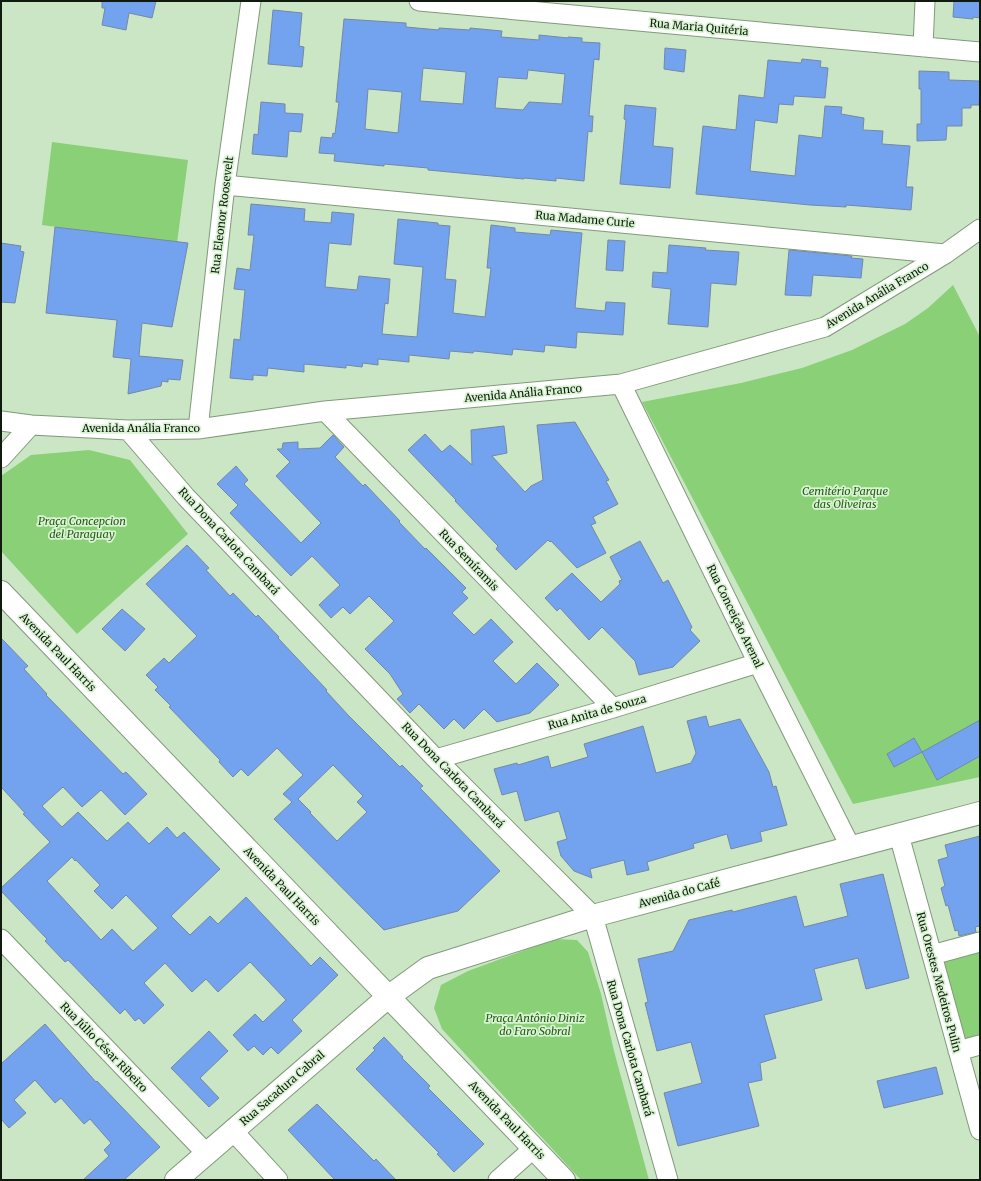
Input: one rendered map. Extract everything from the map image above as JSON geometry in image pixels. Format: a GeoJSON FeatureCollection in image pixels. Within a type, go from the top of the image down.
{"type":"FeatureCollection","features":[{"type":"Feature","properties":{"kind":"street","name":"Rua Eleonor Roosevelt"},"geometry":{"type":"LineString","coordinates":[[198,429],[225,185],[251,1]]}},
{"type":"Feature","properties":{"kind":"street","name":"Rua Maria Quitéria"},"geometry":{"type":"LineString","coordinates":[[419,1],[980,52]]}},
{"type":"Feature","properties":{"kind":"street"},"geometry":{"type":"LineString","coordinates":[[923,47],[925,1]]}},
{"type":"Feature","properties":{"kind":"street","name":"Rua Madame Curie"},"geometry":{"type":"LineString","coordinates":[[225,185],[945,254]]}},
{"type":"Feature","properties":{"kind":"street","name":"Avenida Anália Franco"},"geometry":{"type":"LineString","coordinates":[[1,421],[31,425],[128,430],[198,429],[325,411],[621,384],[825,327],[945,254],[980,229]]}},
{"type":"Feature","properties":{"kind":"street","name":"Rua Conceição Arenal"},"geometry":{"type":"LineString","coordinates":[[621,384],[850,846]]}},
{"type":"Feature","properties":{"kind":"street","name":"Rua Semíramis"},"geometry":{"type":"LineString","coordinates":[[325,411],[613,708]]}},
{"type":"Feature","properties":{"kind":"street"},"geometry":{"type":"LineString","coordinates":[[1,458],[31,425]]}},
{"type":"Feature","properties":{"kind":"street","name":"Rua Dona Carlota Cambará"},"geometry":{"type":"LineString","coordinates":[[128,430],[186,497],[436,759],[593,916],[668,1180]]}},
{"type":"Feature","properties":{"kind":"street","name":"Avenida Paul Harris"},"geometry":{"type":"LineString","coordinates":[[1,592],[564,1180]]}},
{"type":"Feature","properties":{"kind":"street","name":"Rua Anita de Souza"},"geometry":{"type":"LineString","coordinates":[[436,759],[613,708],[758,663]]}},
{"type":"Feature","properties":{"kind":"street","name":"Avenida do Café"},"geometry":{"type":"LineString","coordinates":[[388,997],[428,968],[593,916],[850,846],[899,835],[980,813]]}},
{"type":"Feature","properties":{"kind":"street","name":"Rua Orestes Medeiros Pulin"},"geometry":{"type":"LineString","coordinates":[[899,835],[980,1130]]}},
{"type":"Feature","properties":{"kind":"street","name":"Rua Júlio César Ribeiro"},"geometry":{"type":"LineString","coordinates":[[1,939],[207,1154]]}},
{"type":"Feature","properties":{"kind":"street"},"geometry":{"type":"LineString","coordinates":[[932,955],[980,942]]}},
{"type":"Feature","properties":{"kind":"street","name":"Rua Sacadura Cabral"},"geometry":{"type":"LineString","coordinates":[[176,1180],[388,997]]}},
{"type":"Feature","properties":{"kind":"street"},"geometry":{"type":"LineString","coordinates":[[958,1051],[980,1045]]}},
{"type":"Feature","properties":{"kind":"street"},"geometry":{"type":"LineString","coordinates":[[233,1131],[278,1180]]}},
{"type":"Feature","properties":{"kind":"street"},"geometry":{"type":"LineString","coordinates":[[498,1180],[534,1148]]}},
{"type":"Feature","properties":{"kind":"green space"},"geometry":{"type":"Polygon","coordinates":[[[52,142],[188,160],[177,243],[42,225],[52,142]]]}},
{"type":"Feature","properties":{"kind":"green space","name":"Cemitério Parque das Oliveiras"},"geometry":{"type":"Polygon","coordinates":[[[953,285],[980,337],[980,777],[853,804],[642,402],[741,383],[802,368],[852,350],[905,324],[928,308],[953,285]]]}},
{"type":"Feature","properties":{"kind":"green space","name":"Praça Concepcion del Paraguay"},"geometry":{"type":"Polygon","coordinates":[[[89,450],[130,460],[188,534],[77,634],[1,551],[1,476],[31,455],[89,450]]]}},
{"type":"Feature","properties":{"kind":"green space","name":"Praça Antônio Diniz do Faro Sobral"},"geometry":{"type":"Polygon","coordinates":[[[555,939],[577,940],[588,952],[601,994],[614,1051],[649,1180],[581,1180],[442,1029],[434,1008],[441,985],[468,971],[555,939]]]}},
{"type":"Feature","properties":{"kind":"green space"},"geometry":{"type":"Polygon","coordinates":[[[980,951],[980,1036],[963,1040],[941,961],[980,951]]]}},
{"type":"Feature","properties":{"kind":"building"},"geometry":{"type":"Polygon","coordinates":[[[102,1],[156,1],[152,18],[129,13],[126,30],[102,25],[105,8],[102,8],[102,1]]]}},
{"type":"Feature","properties":{"kind":"building"},"geometry":{"type":"Polygon","coordinates":[[[954,1],[980,1],[980,18],[973,17],[973,19],[953,17],[954,1]]]}},
{"type":"Feature","properties":{"kind":"building"},"geometry":{"type":"Polygon","coordinates":[[[273,10],[302,13],[299,46],[304,47],[302,67],[268,64],[273,10]]]}},
{"type":"Feature","properties":{"kind":"building"},"geometry":{"type":"Polygon","coordinates":[[[344,19],[406,23],[406,27],[439,30],[439,28],[470,30],[470,28],[502,31],[501,37],[539,40],[539,35],[582,38],[582,42],[600,43],[599,60],[594,59],[589,116],[593,116],[592,132],[588,131],[584,181],[556,178],[556,181],[524,179],[428,170],[428,168],[384,164],[384,166],[334,161],[335,154],[319,153],[321,137],[332,138],[333,133],[335,134],[339,102],[336,102],[344,19]],[[423,68],[420,101],[463,104],[466,72],[423,68]],[[528,70],[527,79],[498,77],[495,108],[523,110],[529,102],[562,104],[565,74],[528,70]],[[368,89],[365,129],[398,133],[402,92],[368,89]]]}},
{"type":"Feature","properties":{"kind":"building"},"geometry":{"type":"Polygon","coordinates":[[[665,48],[686,50],[684,72],[664,69],[665,48]]]}},
{"type":"Feature","properties":{"kind":"building"},"geometry":{"type":"Polygon","coordinates":[[[802,59],[821,61],[820,67],[828,68],[825,98],[794,96],[793,105],[779,104],[777,123],[755,120],[750,171],[795,176],[799,135],[822,138],[825,106],[842,107],[841,114],[864,118],[863,130],[883,131],[882,144],[910,146],[906,187],[913,187],[911,210],[846,205],[846,207],[810,205],[696,194],[703,126],[736,130],[739,95],[764,98],[768,60],[801,63],[802,59]]]}},
{"type":"Feature","properties":{"kind":"building"},"geometry":{"type":"Polygon","coordinates":[[[919,71],[949,72],[949,80],[980,81],[979,105],[971,105],[971,108],[962,108],[962,126],[947,126],[946,140],[917,141],[917,124],[921,124],[921,89],[919,89],[919,71]]]}},
{"type":"Feature","properties":{"kind":"building"},"geometry":{"type":"Polygon","coordinates":[[[261,102],[285,104],[285,113],[303,114],[301,132],[289,131],[287,157],[252,154],[254,134],[258,135],[261,102]]]}},
{"type":"Feature","properties":{"kind":"building"},"geometry":{"type":"Polygon","coordinates":[[[625,105],[656,108],[653,146],[673,148],[670,188],[620,184],[626,120],[624,119],[625,105]]]}},
{"type":"Feature","properties":{"kind":"building"},"geometry":{"type":"Polygon","coordinates":[[[251,204],[305,209],[304,221],[331,223],[332,212],[354,214],[351,245],[329,243],[325,287],[357,290],[359,276],[390,279],[388,304],[385,303],[382,334],[417,337],[423,267],[394,264],[398,219],[438,223],[438,225],[450,226],[445,279],[456,280],[453,313],[485,317],[491,268],[487,268],[491,225],[515,228],[515,232],[550,235],[551,230],[582,233],[575,308],[605,311],[606,302],[625,303],[623,335],[577,332],[576,348],[545,345],[544,352],[513,349],[512,355],[474,351],[473,353],[450,351],[449,359],[409,355],[409,362],[378,359],[378,365],[363,363],[362,367],[346,365],[346,368],[304,364],[304,372],[268,368],[267,376],[253,375],[253,380],[230,378],[234,339],[240,340],[245,290],[234,289],[237,268],[250,270],[254,235],[248,235],[251,204]]]}},
{"type":"Feature","properties":{"kind":"building"},"geometry":{"type":"Polygon","coordinates":[[[55,227],[188,243],[172,327],[142,323],[139,356],[183,360],[180,380],[168,379],[168,382],[162,381],[161,386],[128,394],[131,359],[113,357],[117,320],[46,313],[55,227]]]}},
{"type":"Feature","properties":{"kind":"building"},"geometry":{"type":"Polygon","coordinates":[[[608,240],[625,241],[623,271],[606,270],[608,240]]]}},
{"type":"Feature","properties":{"kind":"building"},"geometry":{"type":"Polygon","coordinates":[[[1,243],[21,246],[20,251],[24,252],[15,303],[1,302],[1,243]]]}},
{"type":"Feature","properties":{"kind":"building"},"geometry":{"type":"Polygon","coordinates":[[[669,245],[706,248],[705,250],[739,252],[736,285],[711,283],[708,327],[668,324],[671,289],[652,287],[653,272],[667,273],[669,245]]]}},
{"type":"Feature","properties":{"kind":"building"},"geometry":{"type":"Polygon","coordinates":[[[789,250],[852,256],[851,258],[863,259],[861,278],[813,275],[811,296],[785,295],[789,250]]]}},
{"type":"Feature","properties":{"kind":"building"},"geometry":{"type":"Polygon","coordinates":[[[575,422],[609,480],[606,481],[618,504],[593,517],[596,523],[591,525],[606,553],[577,568],[551,541],[550,542],[548,540],[516,570],[496,549],[498,546],[408,450],[425,434],[442,452],[450,445],[472,465],[471,430],[504,426],[507,453],[492,456],[525,492],[531,486],[543,480],[537,425],[575,422]]]}},
{"type":"Feature","properties":{"kind":"building"},"geometry":{"type":"Polygon","coordinates":[[[333,435],[344,447],[335,457],[363,486],[365,484],[425,549],[426,548],[466,588],[462,592],[468,598],[452,613],[474,635],[491,619],[513,642],[493,661],[516,684],[537,663],[559,685],[530,713],[497,722],[484,709],[464,729],[454,719],[444,729],[419,704],[410,713],[397,699],[403,694],[390,674],[365,649],[394,621],[369,596],[350,614],[343,607],[331,618],[319,605],[340,585],[312,556],[291,576],[230,513],[238,505],[217,484],[236,466],[248,480],[244,484],[301,543],[321,523],[276,476],[290,462],[277,449],[282,449],[283,443],[298,442],[298,449],[320,448],[333,435]]]}},
{"type":"Feature","properties":{"kind":"building"},"geometry":{"type":"Polygon","coordinates":[[[640,541],[663,583],[668,580],[692,627],[690,630],[700,641],[673,667],[639,675],[635,661],[602,627],[589,640],[560,608],[557,611],[545,598],[572,573],[601,602],[620,584],[619,581],[622,580],[610,557],[640,541]]]}},
{"type":"Feature","properties":{"kind":"building"},"geometry":{"type":"Polygon","coordinates":[[[187,545],[209,568],[206,570],[230,596],[233,593],[256,617],[258,615],[348,715],[400,767],[402,765],[423,786],[420,788],[500,871],[458,911],[384,930],[274,819],[292,802],[283,794],[303,775],[277,748],[248,776],[241,769],[233,777],[219,762],[220,760],[169,707],[171,706],[155,690],[158,687],[146,675],[164,658],[169,663],[197,636],[146,584],[187,545]],[[333,765],[298,799],[337,841],[367,812],[357,802],[363,796],[333,765]]]}},
{"type":"Feature","properties":{"kind":"building"},"geometry":{"type":"Polygon","coordinates":[[[122,609],[145,629],[125,651],[102,629],[122,609]]]}},
{"type":"Feature","properties":{"kind":"building"},"geometry":{"type":"Polygon","coordinates":[[[1,638],[28,666],[24,669],[47,694],[46,695],[123,774],[126,772],[147,794],[125,815],[101,790],[82,807],[63,787],[42,806],[62,827],[78,812],[107,841],[128,822],[149,844],[167,827],[177,838],[184,832],[220,869],[171,916],[190,935],[210,916],[218,924],[246,897],[311,966],[320,957],[338,975],[292,1020],[302,1031],[278,1054],[271,1047],[263,1055],[254,1046],[248,1051],[233,1035],[255,1014],[263,1022],[286,1000],[250,962],[218,992],[206,979],[192,992],[165,963],[144,983],[164,1005],[144,1024],[139,1018],[135,1021],[125,1009],[120,1014],[68,960],[65,962],[45,941],[47,939],[1,891],[1,888],[50,842],[23,814],[25,813],[1,787],[1,638]],[[72,857],[47,881],[101,940],[112,929],[133,951],[158,928],[126,895],[112,909],[94,891],[100,885],[76,860],[75,861],[72,857]]]}},
{"type":"Feature","properties":{"kind":"building"},"geometry":{"type":"Polygon","coordinates":[[[706,716],[709,727],[740,719],[769,772],[773,787],[776,786],[787,825],[760,832],[762,841],[731,849],[727,834],[693,844],[694,848],[647,862],[649,870],[627,875],[624,860],[590,869],[592,878],[574,871],[561,856],[557,842],[567,839],[559,811],[525,821],[517,791],[502,795],[494,769],[517,763],[518,765],[548,756],[551,768],[588,757],[584,744],[643,726],[656,773],[691,763],[696,753],[687,721],[706,716]]]}},
{"type":"Feature","properties":{"kind":"building"},"geometry":{"type":"Polygon","coordinates":[[[980,720],[980,756],[937,780],[922,752],[980,720]]]}},
{"type":"Feature","properties":{"kind":"building"},"geometry":{"type":"Polygon","coordinates":[[[914,738],[922,752],[894,767],[887,754],[914,738]]]}},
{"type":"Feature","properties":{"kind":"building"},"geometry":{"type":"Polygon","coordinates":[[[980,836],[980,926],[975,927],[976,932],[959,936],[958,930],[955,931],[948,905],[946,906],[941,888],[945,886],[938,860],[948,857],[945,845],[980,836]]]}},
{"type":"Feature","properties":{"kind":"building"},"geometry":{"type":"Polygon","coordinates":[[[883,874],[909,978],[866,989],[858,958],[814,969],[822,1000],[764,1015],[776,1058],[760,1063],[762,1080],[748,1083],[759,1126],[678,1146],[664,1093],[702,1083],[691,1042],[657,1051],[645,1003],[648,1002],[638,959],[673,951],[689,920],[732,910],[733,912],[796,896],[804,927],[848,916],[840,884],[883,874]]]}},
{"type":"Feature","properties":{"kind":"building"},"geometry":{"type":"Polygon","coordinates":[[[45,1024],[96,1082],[97,1081],[160,1147],[124,1180],[83,1180],[109,1156],[104,1150],[111,1143],[90,1119],[84,1124],[61,1098],[55,1103],[35,1080],[14,1100],[26,1113],[9,1128],[1,1119],[1,1064],[45,1024]]]}},
{"type":"Feature","properties":{"kind":"building"},"geometry":{"type":"Polygon","coordinates":[[[209,1031],[228,1051],[200,1078],[219,1098],[209,1107],[171,1068],[209,1031]]]}},
{"type":"Feature","properties":{"kind":"building"},"geometry":{"type":"Polygon","coordinates":[[[384,1037],[403,1057],[402,1058],[430,1086],[428,1088],[484,1144],[454,1172],[437,1154],[439,1153],[356,1069],[375,1050],[373,1048],[384,1037]]]}},
{"type":"Feature","properties":{"kind":"building"},"geometry":{"type":"Polygon","coordinates":[[[936,1067],[943,1094],[884,1108],[877,1081],[936,1067]]]}},
{"type":"Feature","properties":{"kind":"building"},"geometry":{"type":"Polygon","coordinates":[[[317,1104],[374,1161],[376,1159],[396,1180],[335,1180],[288,1130],[317,1104]]]}}]}
